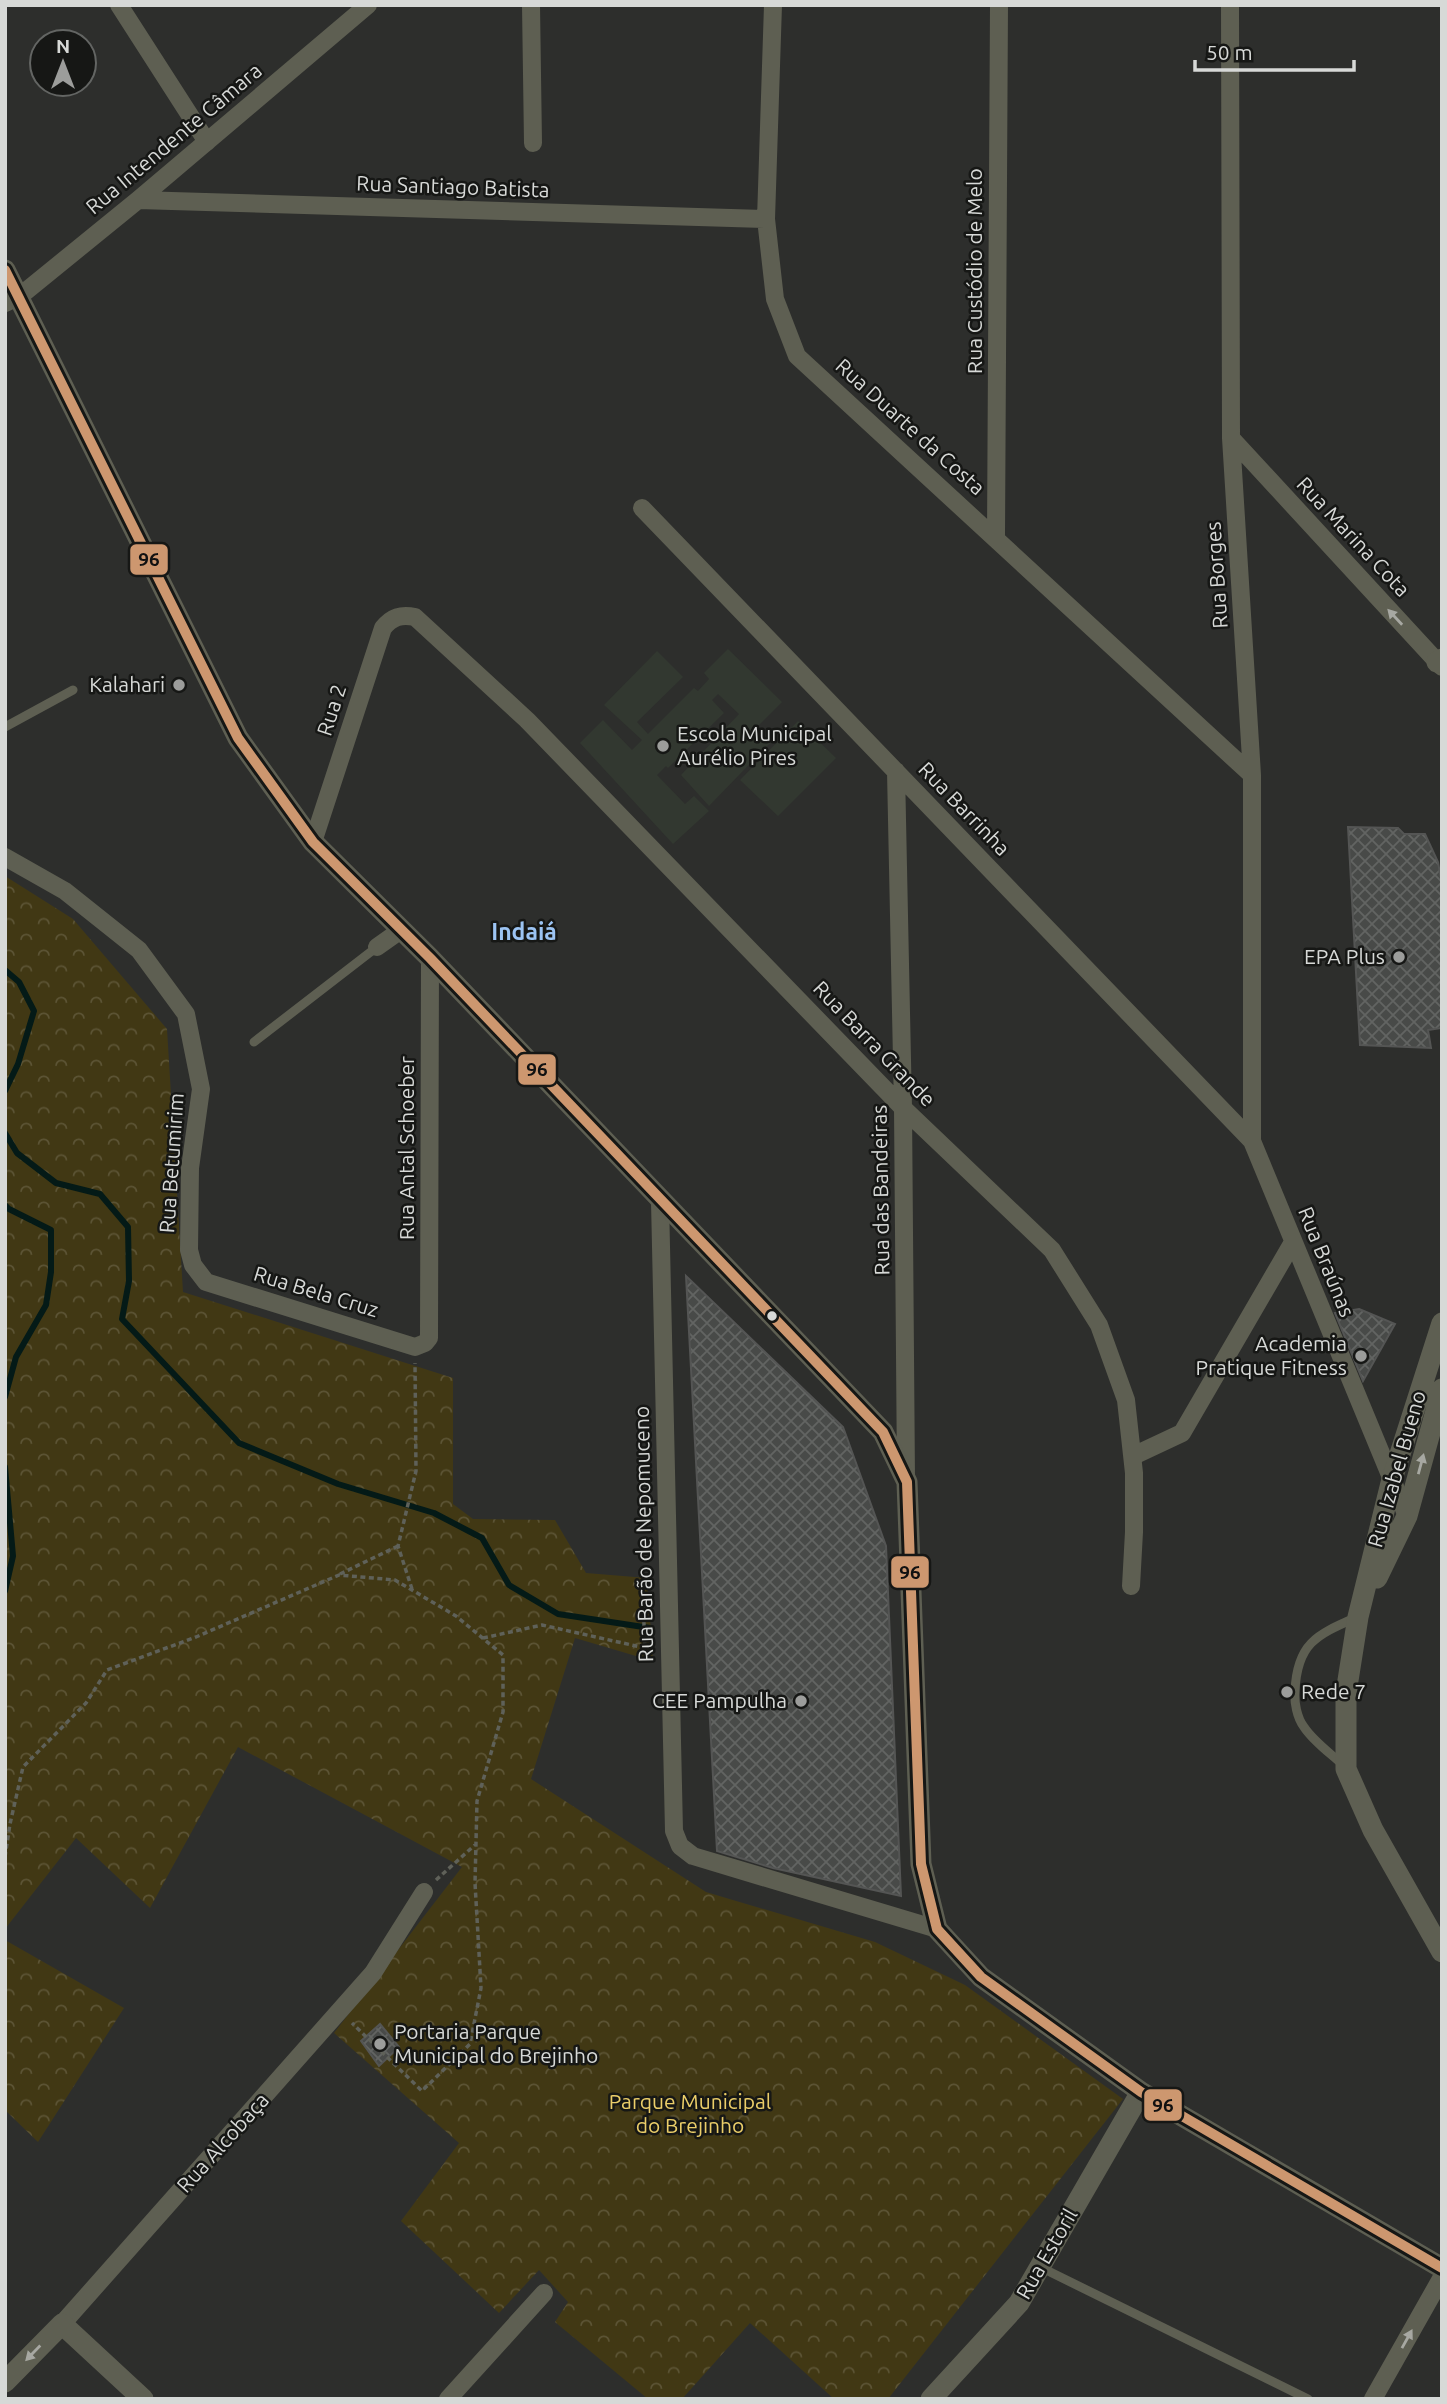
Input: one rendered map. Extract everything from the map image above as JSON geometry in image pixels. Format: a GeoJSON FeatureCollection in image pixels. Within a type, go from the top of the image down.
{"type":"FeatureCollection","features":[{"type":"Feature","properties":{"kind":"street"},"geometry":{"type":"LineString","coordinates":[[120,5],[207,142]]}},
{"type":"Feature","properties":{"kind":"street","name":"Rua Intendente Câmara"},"geometry":{"type":"LineString","coordinates":[[13,300],[138,200],[368,5]]}},
{"type":"Feature","properties":{"kind":"street"},"geometry":{"type":"LineString","coordinates":[[531,5],[533,143]]}},
{"type":"Feature","properties":{"kind":"street","name":"Rua Duarte da Costa"},"geometry":{"type":"LineString","coordinates":[[773,5],[766,219],[775,299],[797,356],[996,536],[1252,775]]}},
{"type":"Feature","properties":{"kind":"street","name":"Rua Custódio de Melo"},"geometry":{"type":"LineString","coordinates":[[996,536],[999,5]]}},
{"type":"Feature","properties":{"kind":"street","name":"Rua Borges"},"geometry":{"type":"LineString","coordinates":[[1230,5],[1231,438],[1252,775],[1252,1141]]}},
{"type":"Feature","properties":{"kind":"street","name":"Rua Santiago Batista"},"geometry":{"type":"LineString","coordinates":[[138,200],[766,219]]}},
{"type":"Feature","properties":{"kind":"street"},"geometry":{"type":"LineString","coordinates":[[5,270],[13,300],[238,738],[313,842],[430,958],[883,1432],[906,1482],[921,1864],[937,1929],[981,1977],[1140,2092],[1442,2268]]}},
{"type":"Feature","properties":{"kind":"street","name":"Rua Marina Cota"},"geometry":{"type":"LineString","coordinates":[[1231,438],[1440,662]]}},
{"type":"Feature","properties":{"kind":"street","name":"Rua Barrinha"},"geometry":{"type":"LineString","coordinates":[[642,509],[1252,1141]]}},
{"type":"Feature","properties":{"kind":"street","name":"Rua 2"},"geometry":{"type":"LineString","coordinates":[[313,842],[383,628],[396,617],[415,617]]}},
{"type":"Feature","properties":{"kind":"street","name":"Rua Barra Grande"},"geometry":{"type":"LineString","coordinates":[[415,617],[527,720],[904,1108],[1052,1250],[1099,1325],[1126,1400],[1133,1456],[1135,1532],[1131,1586]]}},
{"type":"Feature","properties":{"kind":"street","name":"Rua das Bandeiras"},"geometry":{"type":"LineString","coordinates":[[897,771],[904,1108],[906,1482]]}},
{"type":"Feature","properties":{"kind":"street","name":"Rua Betumirim"},"geometry":{"type":"LineString","coordinates":[[5,857],[65,891],[139,950],[186,1014],[201,1089],[190,1168],[189,1251],[193,1265]]}},
{"type":"Feature","properties":{"kind":"street"},"geometry":{"type":"LineString","coordinates":[[377,947],[401,930]]}},
{"type":"Feature","properties":{"kind":"street","name":"Rua Antal Schoeber"},"geometry":{"type":"LineString","coordinates":[[422,1342],[430,958]]}},
{"type":"Feature","properties":{"kind":"street","name":"Rua Braúnas"},"geometry":{"type":"LineString","coordinates":[[1252,1141],[1407,1516]]}},
{"type":"Feature","properties":{"kind":"street","name":"Rua Barão de Nepomuceno"},"geometry":{"type":"LineString","coordinates":[[660,1201],[674,1832],[680,1846],[693,1856],[937,1929]]}},
{"type":"Feature","properties":{"kind":"street"},"geometry":{"type":"LineString","coordinates":[[1133,1456],[1182,1433],[1293,1242]]}},
{"type":"Feature","properties":{"kind":"street","name":"Rua Bela Cruz"},"geometry":{"type":"LineString","coordinates":[[193,1265],[206,1282],[422,1342]]}},
{"type":"Feature","properties":{"kind":"street","name":"Rua Izabel Bueno"},"geometry":{"type":"LineString","coordinates":[[1442,1323],[1392,1479],[1358,1617],[1346,1693],[1346,1769],[1373,1830],[1442,1952]]}},
{"type":"Feature","properties":{"kind":"street","name":"Rua Izabel Bueno"},"geometry":{"type":"LineString","coordinates":[[1358,1617],[1407,1516],[1442,1389]]}},
{"type":"Feature","properties":{"kind":"street","name":"Rua Alcobaça"},"geometry":{"type":"LineString","coordinates":[[5,2382],[62,2324],[373,1973],[424,1892]]}},
{"type":"Feature","properties":{"kind":"street","name":"Rua Estoril"},"geometry":{"type":"LineString","coordinates":[[931,2399],[1019,2303],[1140,2092]]}},
{"type":"Feature","properties":{"kind":"street"},"geometry":{"type":"LineString","coordinates":[[1373,2399],[1442,2277]]}},
{"type":"Feature","properties":{"kind":"street"},"geometry":{"type":"LineString","coordinates":[[447,2399],[544,2292]]}},
{"type":"Feature","properties":{"kind":"street"},"geometry":{"type":"LineString","coordinates":[[62,2324],[143,2399]]}},
{"type":"Feature","properties":{"kind":"lane"},"geometry":{"type":"LineString","coordinates":[[5,727],[73,690]]}},
{"type":"Feature","properties":{"kind":"lane"},"geometry":{"type":"LineString","coordinates":[[254,1042],[377,947]]}},
{"type":"Feature","properties":{"kind":"lane"},"geometry":{"type":"LineString","coordinates":[[1346,1769],[1303,1726],[1294,1700],[1296,1668],[1309,1645],[1323,1632],[1358,1617]]}},
{"type":"Feature","properties":{"kind":"lane"},"geometry":{"type":"LineString","coordinates":[[1040,2267],[1308,2399]]}},
{"type":"Feature","properties":{"kind":"path"},"geometry":{"type":"LineString","coordinates":[[412,1590],[398,1546],[416,1471],[422,1342]]}},
{"type":"Feature","properties":{"kind":"path"},"geometry":{"type":"LineString","coordinates":[[5,1857],[23,1767],[86,1703],[107,1671],[197,1637],[398,1546]]}},
{"type":"Feature","properties":{"kind":"path"},"geometry":{"type":"LineString","coordinates":[[339,1575],[395,1580],[456,1616],[503,1655],[503,1712],[477,1801],[475,1883],[481,1988],[470,2044],[422,2091],[340,2011]]}},
{"type":"Feature","properties":{"kind":"path"},"geometry":{"type":"LineString","coordinates":[[483,1638],[542,1625],[645,1648],[644,1613]]}},
{"type":"Feature","properties":{"kind":"path"},"geometry":{"type":"LineString","coordinates":[[424,1892],[476,1844]]}},
{"type":"Feature","properties":{"kind":"shaded area","name":"Escola Municipal Aurélio Pires"},"geometry":{"type":"Polygon","coordinates":[[[728,649],[782,702],[756,728],[771,742],[709,806],[681,775],[739,714],[718,694],[712,700],[724,713],[668,768],[666,766],[657,775],[685,804],[694,796],[709,811],[673,844],[580,743],[603,720],[632,750],[642,740],[604,705],[657,651],[683,677],[637,722],[648,734],[694,688],[698,691],[709,679],[704,673],[728,649]]]}},
{"type":"Feature","properties":{"kind":"shaded area","name":"Escola Municipal Aurélio Pires"},"geometry":{"type":"Polygon","coordinates":[[[798,721],[836,758],[778,816],[740,780],[798,721]]]}},
{"type":"Feature","properties":{"kind":"green space","name":"Parque Municipal do Brejinho"},"geometry":{"type":"Polygon","coordinates":[[[5,876],[73,919],[167,1029],[183,1292],[453,1378],[453,1504],[473,1519],[555,1520],[586,1573],[647,1578],[653,1661],[575,1638],[531,1779],[706,1892],[875,1942],[965,1985],[1123,2099],[888,2399],[834,2399],[750,2323],[682,2399],[648,2399],[555,2322],[568,2302],[539,2270],[499,2313],[401,2221],[459,2143],[334,2033],[462,1867],[238,1747],[150,1908],[76,1838],[5,1929],[5,876]]]}},
{"type":"Feature","properties":{"kind":"green space"},"geometry":{"type":"Polygon","coordinates":[[[5,1940],[124,2008],[38,2142],[5,2110],[5,1940]]]}},
{"type":"Feature","properties":{"kind":"building","name":"EPA Plus"},"geometry":{"type":"Polygon","coordinates":[[[1348,827],[1398,828],[1404,834],[1425,834],[1438,862],[1442,885],[1442,1028],[1428,1030],[1431,1048],[1360,1045],[1348,827]]]}},
{"type":"Feature","properties":{"kind":"building","name":"CEE Pampulha"},"geometry":{"type":"Polygon","coordinates":[[[686,1276],[843,1427],[886,1546],[901,1896],[773,1868],[717,1851],[686,1276]]]}},
{"type":"Feature","properties":{"kind":"building","name":"Academia Pratique Fitness"},"geometry":{"type":"Polygon","coordinates":[[[1359,1309],[1395,1324],[1363,1381],[1335,1313],[1359,1309]]]}},
{"type":"Feature","properties":{"kind":"building","name":"Portaria Parque Municipal do Brejinho"},"geometry":{"type":"Polygon","coordinates":[[[380,2024],[399,2047],[379,2066],[361,2041],[380,2024]]]}},
{"type":"Feature","properties":{"kind":"waterway"},"geometry":{"type":"LineString","coordinates":[[5,970],[19,982],[34,1011],[18,1064],[5,1091]]}},
{"type":"Feature","properties":{"kind":"waterway"},"geometry":{"type":"LineString","coordinates":[[5,1133],[17,1153],[56,1183],[100,1194],[128,1227],[129,1281],[122,1319],[239,1443],[338,1484],[434,1513],[482,1538],[509,1585],[558,1614],[650,1628]]}},
{"type":"Feature","properties":{"kind":"waterway"},"geometry":{"type":"LineString","coordinates":[[5,1205],[51,1230],[51,1272],[46,1305],[16,1357],[5,1397]]}},
{"type":"Feature","properties":{"kind":"waterway"},"geometry":{"type":"LineString","coordinates":[[5,1467],[13,1556],[5,1591]]}},
{"type":"Feature","properties":{"kind":"transit line","name":"96"},"geometry":{"type":"LineString","coordinates":[[5,270],[238,738],[313,842],[430,958],[883,1432],[907,1482],[921,1864],[937,1929],[981,1977],[1141,2092],[1442,2268]]}},
{"type":"Feature","properties":{"kind":"place","name":"Kalahari"},"geometry":{"type":"Point","coordinates":[179,685]}},
{"type":"Feature","properties":{"kind":"place","name":"Escola Municipal Aurélio Pires"},"geometry":{"type":"Point","coordinates":[663,746]}},
{"type":"Feature","properties":{"kind":"place","name":"EPA Plus"},"geometry":{"type":"Point","coordinates":[1399,957]}},
{"type":"Feature","properties":{"kind":"place","name":"Academia Pratique Fitness"},"geometry":{"type":"Point","coordinates":[1361,1356]}},
{"type":"Feature","properties":{"kind":"place","name":"Rede 7"},"geometry":{"type":"Point","coordinates":[1287,1692]}},
{"type":"Feature","properties":{"kind":"place","name":"CEE Pampulha"},"geometry":{"type":"Point","coordinates":[801,1701]}},
{"type":"Feature","properties":{"kind":"place","name":"Portaria Parque Municipal do Brejinho"},"geometry":{"type":"Point","coordinates":[380,2044]}},
{"type":"Feature","properties":{"kind":"district","name":"Indaiá"},"geometry":{"type":"Point","coordinates":[524,932]}}]}
